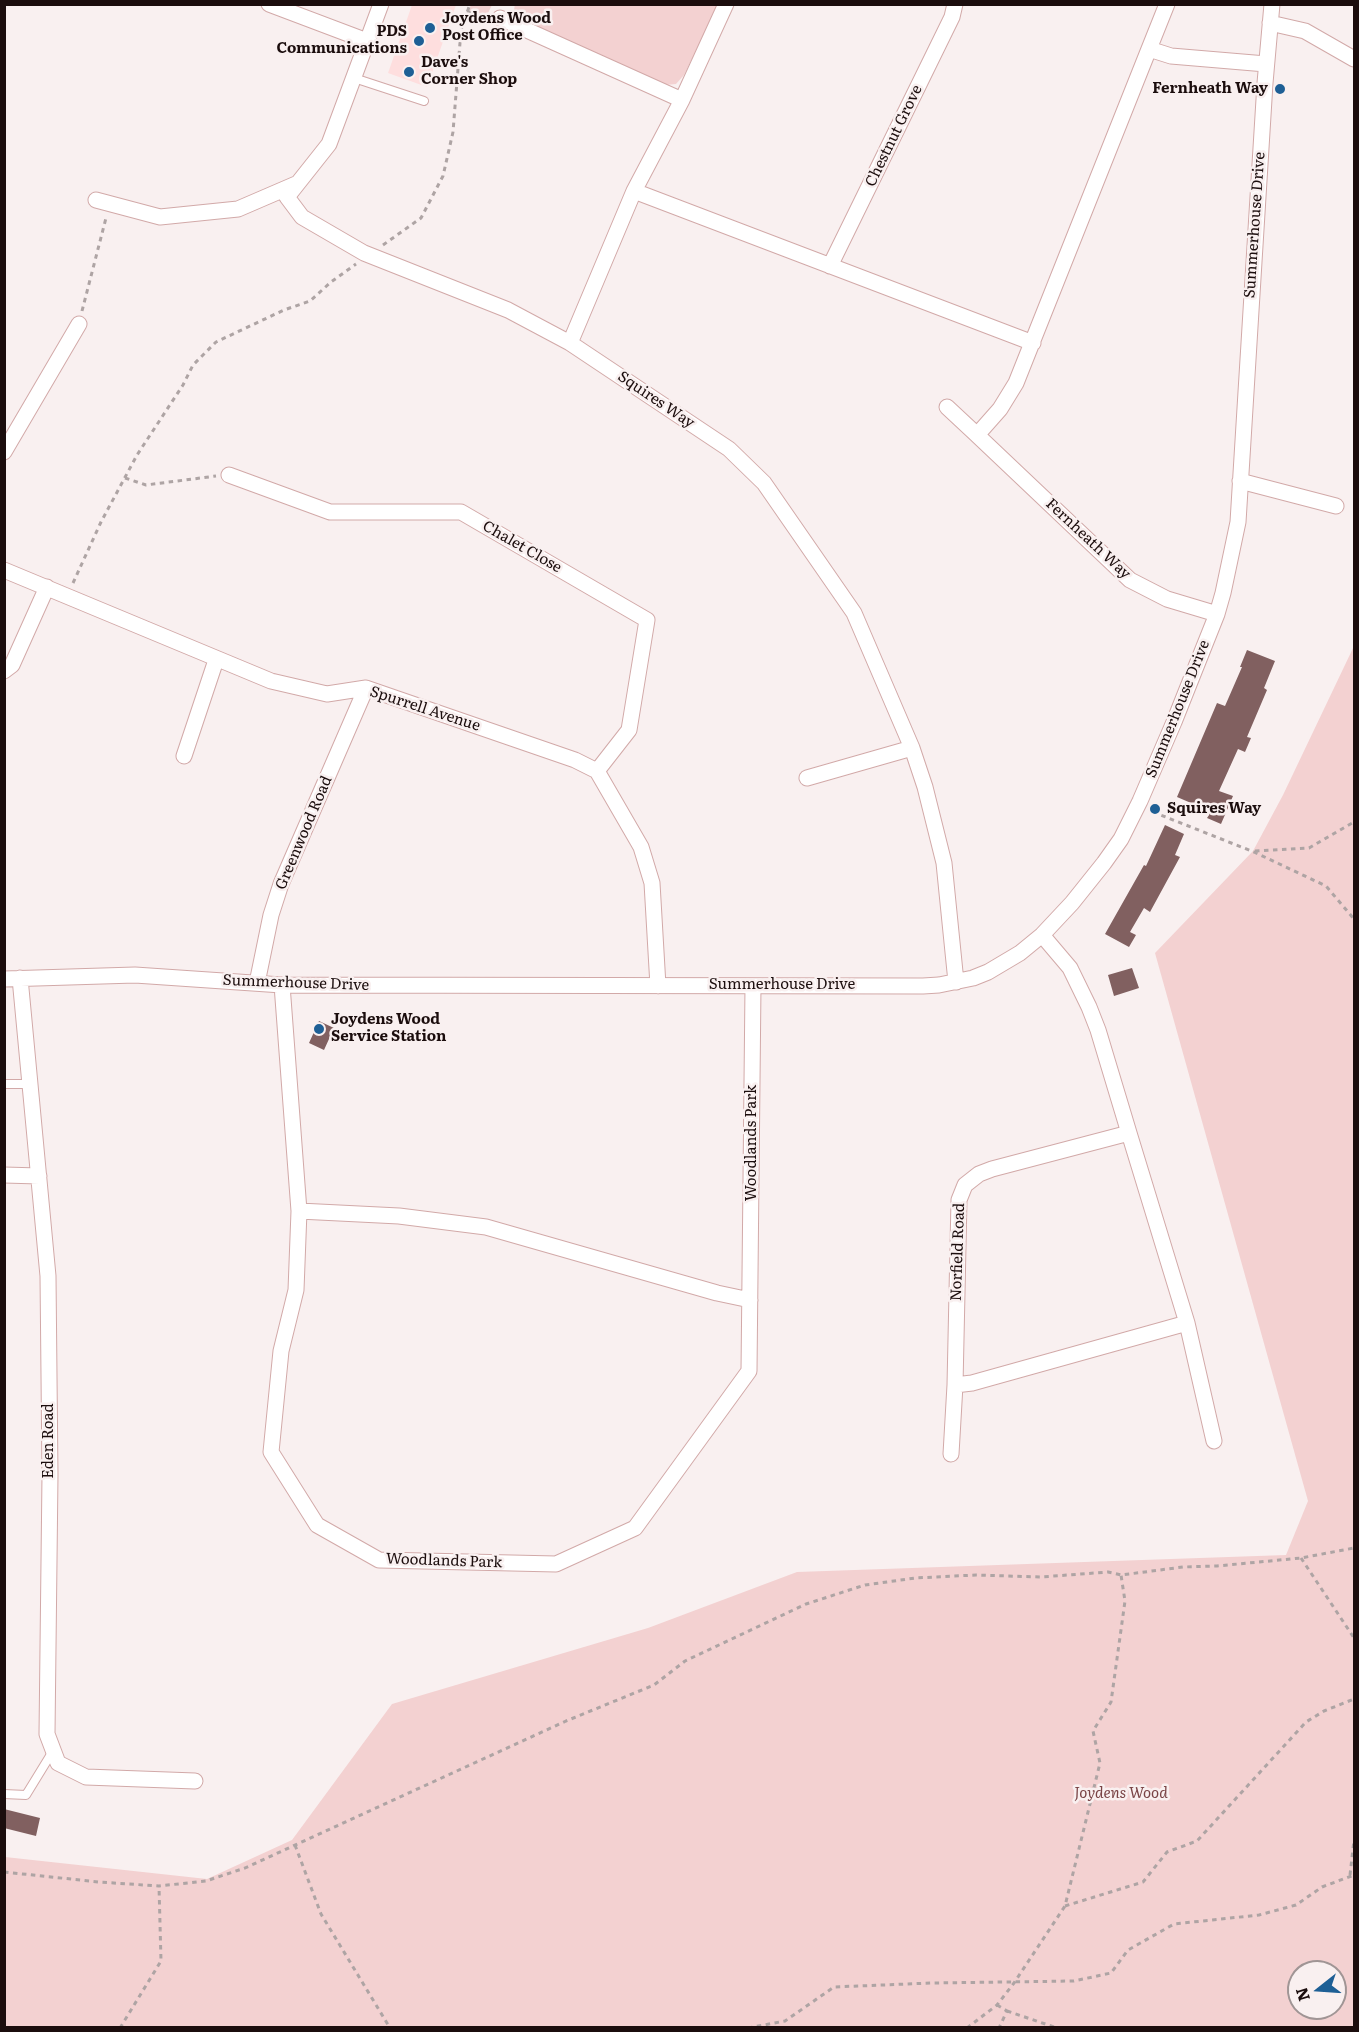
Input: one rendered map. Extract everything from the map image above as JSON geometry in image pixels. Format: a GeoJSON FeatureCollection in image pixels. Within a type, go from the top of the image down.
{"type":"FeatureCollection","features":[{"type":"Feature","properties":{"kind":"street"},"geometry":{"type":"LineString","coordinates":[[269,4],[367,41]]}},
{"type":"Feature","properties":{"kind":"street"},"geometry":{"type":"LineString","coordinates":[[103,202],[160,218],[238,209],[296,184],[328,144],[381,4]]}},
{"type":"Feature","properties":{"kind":"street"},"geometry":{"type":"LineString","coordinates":[[570,343],[634,191],[682,100],[726,4]]}},
{"type":"Feature","properties":{"kind":"street","name":"Chestnut Grove"},"geometry":{"type":"LineString","coordinates":[[830,266],[952,17],[954,4]]}},
{"type":"Feature","properties":{"kind":"street"},"geometry":{"type":"LineString","coordinates":[[977,435],[1000,409],[1016,383],[1167,4]]}},
{"type":"Feature","properties":{"kind":"street","name":"Summerhouse Drive"},"geometry":{"type":"LineString","coordinates":[[12,978],[135,975],[282,985],[923,986],[973,978],[996,968],[1020,953],[1042,935],[1104,864],[1121,839],[1174,722],[1217,614],[1238,522],[1266,64],[1272,4]]}},
{"type":"Feature","properties":{"kind":"street"},"geometry":{"type":"LineString","coordinates":[[500,18],[682,100]]}},
{"type":"Feature","properties":{"kind":"street"},"geometry":{"type":"LineString","coordinates":[[1270,23],[1305,31],[1354,58]]}},
{"type":"Feature","properties":{"kind":"street"},"geometry":{"type":"LineString","coordinates":[[1149,49],[1171,56],[1266,64]]}},
{"type":"Feature","properties":{"kind":"street","name":"Squires Way"},"geometry":{"type":"LineString","coordinates":[[296,184],[287,197],[302,217],[369,255],[508,310],[570,343],[729,449],[764,483],[854,613],[912,748],[925,787],[944,863],[956,982]]}},
{"type":"Feature","properties":{"kind":"street"},"geometry":{"type":"LineString","coordinates":[[634,191],[1033,344]]}},
{"type":"Feature","properties":{"kind":"street"},"geometry":{"type":"LineString","coordinates":[[4,452],[79,324]]}},
{"type":"Feature","properties":{"kind":"street","name":"Fernheath Way"},"geometry":{"type":"LineString","coordinates":[[947,407],[1130,580],[1167,599],[1217,614]]}},
{"type":"Feature","properties":{"kind":"street","name":"Chalet Close"},"geometry":{"type":"LineString","coordinates":[[229,475],[330,512],[461,512],[647,620],[629,730],[597,771]]}},
{"type":"Feature","properties":{"kind":"street"},"geometry":{"type":"LineString","coordinates":[[1240,481],[1336,506]]}},
{"type":"Feature","properties":{"kind":"street","name":"Spurrell Avenue"},"geometry":{"type":"LineString","coordinates":[[4,570],[271,681],[327,694],[366,688],[564,756],[597,771]]}},
{"type":"Feature","properties":{"kind":"street"},"geometry":{"type":"LineString","coordinates":[[4,671],[12,665],[47,587]]}},
{"type":"Feature","properties":{"kind":"street"},"geometry":{"type":"LineString","coordinates":[[184,756],[216,660]]}},
{"type":"Feature","properties":{"kind":"street","name":"Greenwood Road"},"geometry":{"type":"LineString","coordinates":[[257,983],[271,915],[281,884],[366,688]]}},
{"type":"Feature","properties":{"kind":"street"},"geometry":{"type":"LineString","coordinates":[[807,777],[912,748]]}},
{"type":"Feature","properties":{"kind":"street"},"geometry":{"type":"LineString","coordinates":[[597,771],[641,847],[652,883],[658,986]]}},
{"type":"Feature","properties":{"kind":"street"},"geometry":{"type":"LineString","coordinates":[[1042,935],[1070,968],[1089,1007],[1187,1323],[1214,1441]]}},
{"type":"Feature","properties":{"kind":"street","name":"Eden Road"},"geometry":{"type":"LineString","coordinates":[[12,978],[30,1084],[48,1276],[50,1474],[46,1734],[58,1763],[86,1777],[195,1781]]}},
{"type":"Feature","properties":{"kind":"street","name":"Woodlands Park"},"geometry":{"type":"LineString","coordinates":[[282,985],[299,1211],[296,1290],[281,1351],[272,1452],[317,1525],[380,1560],[556,1564],[635,1528],[749,1371],[753,986]]}},
{"type":"Feature","properties":{"kind":"street","name":"Norfield Road"},"geometry":{"type":"LineString","coordinates":[[951,1454],[955,1385],[959,1200],[965,1185],[979,1174],[992,1169],[1129,1133]]}},
{"type":"Feature","properties":{"kind":"street"},"geometry":{"type":"LineString","coordinates":[[4,1175],[39,1176]]}},
{"type":"Feature","properties":{"kind":"street"},"geometry":{"type":"LineString","coordinates":[[299,1211],[399,1216],[486,1227],[717,1293],[750,1300]]}},
{"type":"Feature","properties":{"kind":"street"},"geometry":{"type":"LineString","coordinates":[[955,1385],[972,1383],[1187,1323]]}},
{"type":"Feature","properties":{"kind":"lane"},"geometry":{"type":"LineString","coordinates":[[354,78],[424,102]]}},
{"type":"Feature","properties":{"kind":"lane"},"geometry":{"type":"LineString","coordinates":[[4,1084],[30,1084]]}},
{"type":"Feature","properties":{"kind":"lane"},"geometry":{"type":"LineString","coordinates":[[4,1794],[26,1795],[54,1751]]}},
{"type":"Feature","properties":{"kind":"path"},"geometry":{"type":"LineString","coordinates":[[66,595],[80,571],[101,522],[124,478],[194,365],[216,342],[284,310],[310,301],[331,282],[421,218],[443,176],[453,132],[461,30],[470,4]]}},
{"type":"Feature","properties":{"kind":"path"},"geometry":{"type":"LineString","coordinates":[[79,324],[103,202]]}},
{"type":"Feature","properties":{"kind":"path"},"geometry":{"type":"LineString","coordinates":[[124,478],[146,485],[229,475]]}},
{"type":"Feature","properties":{"kind":"path"},"geometry":{"type":"LineString","coordinates":[[1137,806],[1253,851],[1326,886],[1354,919]]}},
{"type":"Feature","properties":{"kind":"path"},"geometry":{"type":"LineString","coordinates":[[1253,851],[1309,848],[1354,822]]}},
{"type":"Feature","properties":{"kind":"path"},"geometry":{"type":"LineString","coordinates":[[4,1872],[159,1886],[206,1881],[245,1868],[566,1721],[654,1685],[685,1661],[806,1604],[865,1585],[915,1578],[976,1575],[1041,1577],[1108,1572],[1121,1575],[1183,1567],[1300,1558],[1354,1548]]}},
{"type":"Feature","properties":{"kind":"path"},"geometry":{"type":"LineString","coordinates":[[1300,1558],[1354,1638]]}},
{"type":"Feature","properties":{"kind":"path"},"geometry":{"type":"LineString","coordinates":[[967,2028],[997,2005],[1065,1906],[1100,1763],[1093,1731],[1111,1702],[1125,1601],[1121,1575]]}},
{"type":"Feature","properties":{"kind":"path"},"geometry":{"type":"LineString","coordinates":[[1065,1906],[1143,1882],[1167,1852],[1197,1841],[1306,1722],[1324,1711],[1354,1699]]}},
{"type":"Feature","properties":{"kind":"path"},"geometry":{"type":"LineString","coordinates":[[748,2028],[785,2021],[834,1987],[1074,1981],[1111,1973],[1128,1950],[1174,1924],[1259,1915],[1296,1905],[1322,1887],[1352,1875],[1354,1840]]}},
{"type":"Feature","properties":{"kind":"path"},"geometry":{"type":"LineString","coordinates":[[295,1845],[321,1914],[390,2028]]}},
{"type":"Feature","properties":{"kind":"path"},"geometry":{"type":"LineString","coordinates":[[120,2028],[161,1961],[159,1886]]}},
{"type":"Feature","properties":{"kind":"path"},"geometry":{"type":"LineString","coordinates":[[997,2005],[1007,2011],[1057,2028]]}},
{"type":"Feature","properties":{"kind":"path"},"geometry":{"type":"LineString","coordinates":[[999,2028],[1007,2011]]}},
{"type":"Feature","properties":{"kind":"shaded area"},"geometry":{"type":"Polygon","coordinates":[[[412,5],[456,5],[427,87],[388,73],[412,5]]]}},
{"type":"Feature","properties":{"kind":"green space"},"geometry":{"type":"Polygon","coordinates":[[[471,4],[492,5],[486,17],[469,10],[471,4]]]}},
{"type":"Feature","properties":{"kind":"green space"},"geometry":{"type":"Polygon","coordinates":[[[515,4],[718,5],[684,75],[676,84],[665,85],[522,20],[514,10],[515,4]]]}},
{"type":"Feature","properties":{"kind":"green space","name":"Joydens Wood"},"geometry":{"type":"Polygon","coordinates":[[[1354,646],[1354,2027],[5,2027],[5,1857],[207,1879],[292,1840],[392,1704],[648,1628],[797,1572],[1286,1555],[1308,1501],[1155,953],[1253,851],[1283,795],[1354,646]]]}},
{"type":"Feature","properties":{"kind":"building"},"geometry":{"type":"Polygon","coordinates":[[[1247,650],[1275,661],[1264,688],[1267,690],[1247,737],[1251,738],[1245,752],[1238,749],[1219,791],[1233,796],[1221,824],[1207,818],[1209,815],[1196,810],[1198,806],[1177,797],[1217,703],[1225,706],[1247,650]]]}},
{"type":"Feature","properties":{"kind":"building"},"geometry":{"type":"Polygon","coordinates":[[[1165,825],[1184,834],[1175,855],[1180,857],[1150,912],[1144,908],[1130,932],[1136,935],[1129,947],[1105,934],[1144,865],[1146,866],[1165,825]]]}},
{"type":"Feature","properties":{"kind":"building"},"geometry":{"type":"Polygon","coordinates":[[[1132,968],[1139,988],[1114,996],[1108,975],[1132,968]]]}},
{"type":"Feature","properties":{"kind":"building"},"geometry":{"type":"Polygon","coordinates":[[[319,1021],[334,1028],[324,1050],[309,1043],[319,1021]]]}},
{"type":"Feature","properties":{"kind":"building"},"geometry":{"type":"Polygon","coordinates":[[[4,1809],[40,1818],[36,1836],[4,1828],[4,1809]]]}},
{"type":"Feature","properties":{"kind":"place","name":"Joydens Wood Post Office"},"geometry":{"type":"Point","coordinates":[430,28]}},
{"type":"Feature","properties":{"kind":"place","name":"PDS Communications"},"geometry":{"type":"Point","coordinates":[419,41]}},
{"type":"Feature","properties":{"kind":"place","name":"Dave's Corner Shop"},"geometry":{"type":"Point","coordinates":[409,72]}},
{"type":"Feature","properties":{"kind":"place","name":"Fernheath Way"},"geometry":{"type":"Point","coordinates":[1280,89]}},
{"type":"Feature","properties":{"kind":"place","name":"Squires Way"},"geometry":{"type":"Point","coordinates":[1155,809]}},
{"type":"Feature","properties":{"kind":"place","name":"Joydens Wood Service Station"},"geometry":{"type":"Point","coordinates":[319,1029]}}]}
